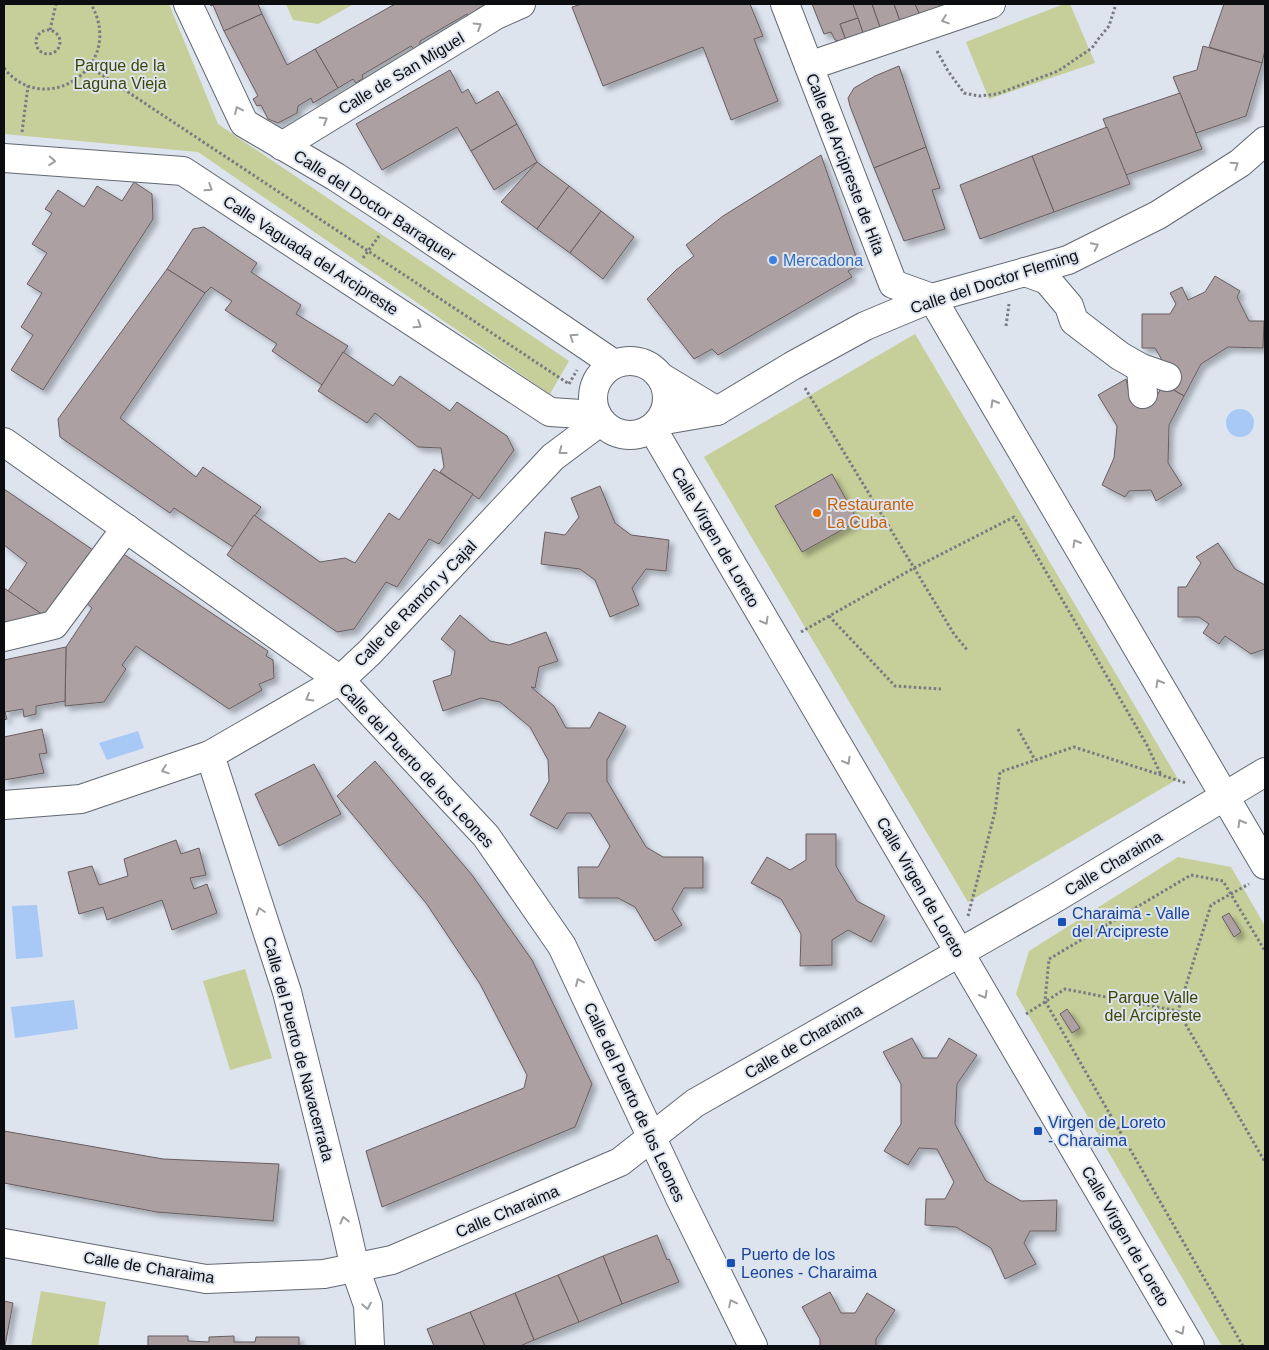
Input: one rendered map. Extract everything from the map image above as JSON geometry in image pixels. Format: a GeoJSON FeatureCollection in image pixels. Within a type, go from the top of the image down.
{"type":"FeatureCollection","features":[{"type":"Feature","properties":{"kind":"street","name":"Calle del Doctor Barraquer"},"geometry":{"type":"LineString","coordinates":[[188,4],[244,123],[394,215],[614,364]]}},
{"type":"Feature","properties":{"kind":"street","name":"Calle de San Miguel"},"geometry":{"type":"LineString","coordinates":[[282,146],[496,15],[521,4]]}},
{"type":"Feature","properties":{"kind":"street","name":"Calle del Arcipreste de Hita"},"geometry":{"type":"LineString","coordinates":[[784,4],[893,284],[932,298]]}},
{"type":"Feature","properties":{"kind":"street"},"geometry":{"type":"LineString","coordinates":[[809,66],[991,4]]}},
{"type":"Feature","properties":{"kind":"street","name":"Calle del Doctor Fleming"},"geometry":{"type":"LineString","coordinates":[[655,424],[717,411],[792,366],[865,326],[932,298],[1068,260],[1158,215],[1240,162],[1265,141]]}},
{"type":"Feature","properties":{"kind":"street","name":"Calle Vaguada del Arcipreste"},"geometry":{"type":"LineString","coordinates":[[12,149],[183,171],[550,412],[599,418]]}},
{"type":"Feature","properties":{"kind":"street"},"geometry":{"type":"LineString","coordinates":[[1025,272],[1047,280],[1070,306],[1074,321],[1120,356],[1142,381],[1167,377]]}},
{"type":"Feature","properties":{"kind":"street"},"geometry":{"type":"LineString","coordinates":[[932,298],[1225,796],[1257,875]]}},
{"type":"Feature","properties":{"kind":"street"},"geometry":{"type":"LineString","coordinates":[[661,378],[666,388],[667,400],[664,411],[655,424],[639,434],[625,435],[612,430],[599,418],[593,396],[594,386],[602,374],[614,364],[634,361],[645,364],[661,378],[717,411]]}},
{"type":"Feature","properties":{"kind":"street","name":"Calle de Ramón y Cajal"},"geometry":{"type":"LineString","coordinates":[[4,805],[81,799],[210,755],[340,680],[370,652],[553,457],[599,418]]}},
{"type":"Feature","properties":{"kind":"street","name":"Calle Virgen de Loreto"},"geometry":{"type":"LineString","coordinates":[[655,424],[778,644],[1190,1346]]}},
{"type":"Feature","properties":{"kind":"street","name":"Calle del Puerto de los Leones"},"geometry":{"type":"LineString","coordinates":[[4,442],[340,680],[486,836],[562,946],[681,1200],[754,1346]]}},
{"type":"Feature","properties":{"kind":"street"},"geometry":{"type":"LineString","coordinates":[[4,636],[54,626],[126,528]]}},
{"type":"Feature","properties":{"kind":"street","name":"Calle del Puerto de Navacerrada"},"geometry":{"type":"LineString","coordinates":[[210,755],[287,992],[355,1268],[368,1305],[370,1346]]}},
{"type":"Feature","properties":{"kind":"street","name":"Calle Charaima"},"geometry":{"type":"LineString","coordinates":[[959,953],[1052,900],[1265,772]]}},
{"type":"Feature","properties":{"kind":"street","name":"Calle de Charaima"},"geometry":{"type":"LineString","coordinates":[[652,1137],[695,1103],[959,953]]}},
{"type":"Feature","properties":{"kind":"street","name":"Calle Charaima"},"geometry":{"type":"LineString","coordinates":[[355,1268],[392,1260],[620,1162],[652,1137]]}},
{"type":"Feature","properties":{"kind":"street","name":"Calle de Charaima"},"geometry":{"type":"LineString","coordinates":[[4,1243],[206,1279],[324,1274],[355,1268]]}},
{"type":"Feature","properties":{"kind":"path"},"geometry":{"type":"LineString","coordinates":[[50,30],[56,4]]}},
{"type":"Feature","properties":{"kind":"path"},"geometry":{"type":"LineString","coordinates":[[4,68],[16,80],[28,86],[42,88],[55,88],[69,84],[80,77],[90,67],[100,41],[100,27],[96,13],[90,4]]}},
{"type":"Feature","properties":{"kind":"path"},"geometry":{"type":"LineString","coordinates":[[934,45],[948,71],[964,93],[979,96],[996,94],[1058,71],[1092,48],[1109,26],[1116,4]]}},
{"type":"Feature","properties":{"kind":"path"},"geometry":{"type":"LineString","coordinates":[[50,30],[59,36],[60,42],[59,48],[54,53],[48,55],[37,49],[35,43],[37,36],[42,31],[50,30]]}},
{"type":"Feature","properties":{"kind":"path"},"geometry":{"type":"LineString","coordinates":[[90,67],[569,384]]}},
{"type":"Feature","properties":{"kind":"path"},"geometry":{"type":"LineString","coordinates":[[12,149],[28,86]]}},
{"type":"Feature","properties":{"kind":"path"},"geometry":{"type":"LineString","coordinates":[[358,266],[383,230]]}},
{"type":"Feature","properties":{"kind":"path"},"geometry":{"type":"LineString","coordinates":[[1006,326],[1010,296]]}},
{"type":"Feature","properties":{"kind":"path"},"geometry":{"type":"LineString","coordinates":[[564,391],[580,365]]}},
{"type":"Feature","properties":{"kind":"path"},"geometry":{"type":"LineString","coordinates":[[792,366],[954,634],[968,651]]}},
{"type":"Feature","properties":{"kind":"path"},"geometry":{"type":"LineString","coordinates":[[778,644],[914,568],[1014,516],[1147,745],[1161,775]]}},
{"type":"Feature","properties":{"kind":"path"},"geometry":{"type":"LineString","coordinates":[[829,616],[895,686],[941,689]]}},
{"type":"Feature","properties":{"kind":"path"},"geometry":{"type":"LineString","coordinates":[[1018,730],[1034,760]]}},
{"type":"Feature","properties":{"kind":"path"},"geometry":{"type":"LineString","coordinates":[[959,953],[995,812],[1000,772],[1074,747],[1225,796]]}},
{"type":"Feature","properties":{"kind":"path"},"geometry":{"type":"LineString","coordinates":[[1243,1346],[1045,1001],[1049,959],[1191,875],[1224,881],[1265,951]]}},
{"type":"Feature","properties":{"kind":"path"},"geometry":{"type":"LineString","coordinates":[[1257,875],[1211,905],[1178,1011],[1265,1162]]}},
{"type":"Feature","properties":{"kind":"path"},"geometry":{"type":"LineString","coordinates":[[1003,1028],[1065,989],[1178,1011]]}},
{"type":"Feature","properties":{"kind":"green space","name":"Parque de la Laguna Vieja"},"geometry":{"type":"Polygon","coordinates":[[[4,4],[169,4],[218,124],[569,361],[550,394],[198,152],[4,134],[4,4]]]}},
{"type":"Feature","properties":{"kind":"green space"},"geometry":{"type":"Polygon","coordinates":[[[286,4],[354,4],[318,24],[293,20],[286,4]]]}},
{"type":"Feature","properties":{"kind":"green space"},"geometry":{"type":"Polygon","coordinates":[[[1064,4],[1070,4],[1095,63],[989,99],[966,42],[1064,4]]]}},
{"type":"Feature","properties":{"kind":"green space"},"geometry":{"type":"Polygon","coordinates":[[[915,334],[1178,779],[968,902],[704,457],[915,334]]]}},
{"type":"Feature","properties":{"kind":"green space","name":"Parque Valle del Arcipreste"},"geometry":{"type":"Polygon","coordinates":[[[1178,857],[1231,867],[1265,926],[1265,1346],[1222,1346],[1016,994],[1029,951],[1178,857]]]}},
{"type":"Feature","properties":{"kind":"green space"},"geometry":{"type":"Polygon","coordinates":[[[245,969],[272,1058],[230,1070],[203,981],[245,969]]]}},
{"type":"Feature","properties":{"kind":"green space"},"geometry":{"type":"Polygon","coordinates":[[[41,1291],[106,1302],[98,1346],[31,1346],[41,1291]]]}},
{"type":"Feature","properties":{"kind":"water"},"geometry":{"type":"Polygon","coordinates":[[[1240,409],[1250,413],[1254,423],[1250,433],[1240,437],[1230,433],[1226,423],[1230,413],[1240,409]]]}},
{"type":"Feature","properties":{"kind":"water"},"geometry":{"type":"Polygon","coordinates":[[[138,731],[144,748],[107,760],[99,743],[138,731]]]}},
{"type":"Feature","properties":{"kind":"water"},"geometry":{"type":"Polygon","coordinates":[[[37,905],[43,957],[16,959],[12,906],[37,905]]]}},
{"type":"Feature","properties":{"kind":"water"},"geometry":{"type":"Polygon","coordinates":[[[74,1000],[78,1029],[15,1038],[11,1007],[74,1000]]]}},
{"type":"Feature","properties":{"kind":"building"},"geometry":{"type":"Polygon","coordinates":[[[210,4],[258,4],[262,14],[224,31],[213,5],[211,6],[210,4]]]}},
{"type":"Feature","properties":{"kind":"building"},"geometry":{"type":"Polygon","coordinates":[[[395,4],[486,4],[476,10],[478,13],[469,18],[467,14],[420,41],[420,45],[414,49],[411,46],[362,75],[363,78],[356,83],[353,79],[338,88],[315,49],[395,4]]]}},
{"type":"Feature","properties":{"kind":"building"},"geometry":{"type":"Polygon","coordinates":[[[582,4],[750,4],[763,36],[754,39],[778,101],[731,120],[703,47],[603,86],[572,7],[582,4]]]}},
{"type":"Feature","properties":{"kind":"building"},"geometry":{"type":"Polygon","coordinates":[[[812,4],[853,4],[858,18],[840,24],[846,40],[843,42],[835,40],[831,32],[824,34],[812,4]]]}},
{"type":"Feature","properties":{"kind":"building"},"geometry":{"type":"Polygon","coordinates":[[[853,4],[872,4],[880,27],[863,33],[853,4]]]}},
{"type":"Feature","properties":{"kind":"building"},"geometry":{"type":"Polygon","coordinates":[[[872,4],[894,4],[900,21],[880,27],[872,4]]]}},
{"type":"Feature","properties":{"kind":"building"},"geometry":{"type":"Polygon","coordinates":[[[894,4],[915,4],[920,15],[900,21],[894,4]]]}},
{"type":"Feature","properties":{"kind":"building"},"geometry":{"type":"Polygon","coordinates":[[[915,4],[939,4],[940,8],[920,15],[915,4]]]}},
{"type":"Feature","properties":{"kind":"building"},"geometry":{"type":"Polygon","coordinates":[[[1224,4],[1265,4],[1265,50],[1262,63],[1209,47],[1224,4]]]}},
{"type":"Feature","properties":{"kind":"building"},"geometry":{"type":"Polygon","coordinates":[[[262,14],[287,65],[315,49],[338,88],[313,103],[311,98],[298,106],[297,113],[278,123],[268,119],[261,105],[257,106],[253,99],[258,96],[224,31],[262,14]]]}},
{"type":"Feature","properties":{"kind":"building"},"geometry":{"type":"Polygon","coordinates":[[[858,18],[863,33],[846,40],[840,24],[858,18]]]}},
{"type":"Feature","properties":{"kind":"building"},"geometry":{"type":"Polygon","coordinates":[[[1203,46],[1262,63],[1246,116],[1196,133],[1173,77],[1197,70],[1203,46]]]}},
{"type":"Feature","properties":{"kind":"building"},"geometry":{"type":"Polygon","coordinates":[[[899,66],[926,147],[874,168],[848,98],[854,88],[875,76],[899,66]]]}},
{"type":"Feature","properties":{"kind":"building"},"geometry":{"type":"Polygon","coordinates":[[[450,70],[462,93],[468,89],[476,104],[498,91],[517,124],[471,151],[457,127],[382,170],[356,124],[450,70]]]}},
{"type":"Feature","properties":{"kind":"building"},"geometry":{"type":"Polygon","coordinates":[[[1180,93],[1202,149],[1126,175],[1103,119],[1180,93]]]}},
{"type":"Feature","properties":{"kind":"building"},"geometry":{"type":"Polygon","coordinates":[[[517,124],[537,162],[494,190],[471,151],[517,124]]]}},
{"type":"Feature","properties":{"kind":"building"},"geometry":{"type":"Polygon","coordinates":[[[1107,127],[1130,184],[1054,212],[1032,156],[1107,127]]]}},
{"type":"Feature","properties":{"kind":"building"},"geometry":{"type":"Polygon","coordinates":[[[926,147],[940,188],[932,190],[945,229],[904,241],[874,168],[926,147]]]}},
{"type":"Feature","properties":{"kind":"building","name":"Mercadona"},"geometry":{"type":"Polygon","coordinates":[[[821,155],[859,265],[848,271],[852,277],[718,355],[712,349],[694,359],[647,299],[676,270],[694,256],[686,245],[723,216],[821,155]]]}},
{"type":"Feature","properties":{"kind":"building"},"geometry":{"type":"Polygon","coordinates":[[[1032,156],[1054,212],[980,239],[960,185],[1032,156]]]}},
{"type":"Feature","properties":{"kind":"building"},"geometry":{"type":"Polygon","coordinates":[[[537,162],[569,186],[537,229],[501,202],[537,162]]]}},
{"type":"Feature","properties":{"kind":"building"},"geometry":{"type":"Polygon","coordinates":[[[134,182],[152,194],[153,219],[43,390],[11,370],[33,335],[21,327],[42,293],[27,284],[47,253],[32,244],[52,213],[45,209],[58,190],[84,207],[97,186],[122,201],[134,182]]]}},
{"type":"Feature","properties":{"kind":"building"},"geometry":{"type":"Polygon","coordinates":[[[569,186],[601,211],[570,253],[537,229],[569,186]]]}},
{"type":"Feature","properties":{"kind":"building"},"geometry":{"type":"Polygon","coordinates":[[[601,211],[634,237],[603,279],[570,253],[601,211]]]}},
{"type":"Feature","properties":{"kind":"building"},"geometry":{"type":"Polygon","coordinates":[[[204,227],[257,263],[251,272],[301,305],[296,314],[348,346],[322,385],[272,351],[277,344],[225,310],[232,301],[211,287],[205,293],[167,269],[193,229],[204,227]]]}},
{"type":"Feature","properties":{"kind":"building"},"geometry":{"type":"Polygon","coordinates":[[[167,269],[205,293],[120,418],[196,477],[203,467],[261,507],[233,547],[174,508],[170,513],[60,437],[58,419],[167,269]]]}},
{"type":"Feature","properties":{"kind":"building"},"geometry":{"type":"Polygon","coordinates":[[[1215,276],[1240,291],[1237,297],[1249,321],[1264,321],[1263,348],[1228,347],[1201,364],[1184,396],[1163,384],[1169,372],[1155,348],[1142,348],[1142,314],[1170,314],[1176,304],[1170,293],[1182,287],[1188,300],[1205,292],[1215,276]]]}},
{"type":"Feature","properties":{"kind":"building"},"geometry":{"type":"Polygon","coordinates":[[[343,352],[393,386],[400,376],[450,411],[457,402],[507,436],[514,450],[479,499],[440,472],[444,467],[441,448],[418,447],[375,413],[367,423],[318,391],[343,352]]]}},
{"type":"Feature","properties":{"kind":"building"},"geometry":{"type":"Polygon","coordinates":[[[1126,379],[1129,393],[1158,394],[1163,384],[1184,396],[1169,425],[1168,463],[1182,485],[1156,501],[1151,490],[1129,491],[1125,497],[1102,485],[1114,458],[1117,426],[1098,395],[1126,379]]]}},
{"type":"Feature","properties":{"kind":"building"},"geometry":{"type":"Polygon","coordinates":[[[434,469],[473,494],[439,544],[429,539],[397,587],[386,582],[354,629],[337,632],[227,555],[254,515],[320,562],[345,558],[355,563],[389,513],[399,520],[434,469]]]}},
{"type":"Feature","properties":{"kind":"building","name":"Restaurante La Cuba"},"geometry":{"type":"Polygon","coordinates":[[[832,474],[858,521],[802,552],[775,506],[832,474]]]}},
{"type":"Feature","properties":{"kind":"building"},"geometry":{"type":"Polygon","coordinates":[[[600,486],[615,523],[631,535],[669,540],[666,571],[646,569],[632,588],[639,605],[610,617],[595,580],[580,569],[541,564],[545,532],[565,535],[579,517],[571,498],[600,486]]]}},
{"type":"Feature","properties":{"kind":"building"},"geometry":{"type":"Polygon","coordinates":[[[4,489],[93,550],[47,618],[8,591],[27,563],[4,545],[4,489]]]}},
{"type":"Feature","properties":{"kind":"building"},"geometry":{"type":"Polygon","coordinates":[[[1218,543],[1235,569],[1265,585],[1265,649],[1251,654],[1225,636],[1219,644],[1203,633],[1209,624],[1199,617],[1178,617],[1178,587],[1186,587],[1201,563],[1196,557],[1218,543]]]}},
{"type":"Feature","properties":{"kind":"building"},"geometry":{"type":"Polygon","coordinates":[[[119,551],[268,651],[266,656],[273,660],[274,678],[259,684],[262,690],[229,709],[136,646],[122,665],[126,669],[104,702],[65,706],[66,647],[92,608],[83,600],[119,551]]]}},
{"type":"Feature","properties":{"kind":"building"},"geometry":{"type":"Polygon","coordinates":[[[4,588],[43,615],[4,626],[4,588]]]}},
{"type":"Feature","properties":{"kind":"building"},"geometry":{"type":"Polygon","coordinates":[[[460,615],[490,641],[509,645],[546,632],[558,661],[539,667],[535,688],[531,687],[554,706],[566,728],[590,728],[599,712],[626,726],[607,760],[607,781],[646,847],[663,857],[703,857],[703,888],[684,888],[672,909],[682,925],[655,941],[635,907],[618,898],[579,898],[578,867],[598,867],[610,846],[590,813],[567,813],[557,829],[530,815],[549,781],[548,760],[530,727],[500,702],[481,698],[443,711],[433,681],[451,675],[455,651],[441,639],[460,615]]]}},
{"type":"Feature","properties":{"kind":"building"},"geometry":{"type":"Polygon","coordinates":[[[66,647],[65,701],[36,706],[36,714],[24,717],[23,709],[5,712],[7,719],[4,720],[4,660],[66,647]]]}},
{"type":"Feature","properties":{"kind":"building"},"geometry":{"type":"Polygon","coordinates":[[[42,729],[47,753],[39,754],[44,773],[4,780],[4,737],[42,729]]]}},
{"type":"Feature","properties":{"kind":"building"},"geometry":{"type":"Polygon","coordinates":[[[375,761],[472,875],[532,960],[592,1084],[575,1127],[382,1207],[366,1151],[524,1088],[527,1075],[480,984],[426,903],[337,796],[375,761]]]}},
{"type":"Feature","properties":{"kind":"building"},"geometry":{"type":"Polygon","coordinates":[[[314,764],[341,814],[279,846],[255,794],[314,764]]]}},
{"type":"Feature","properties":{"kind":"building"},"geometry":{"type":"Polygon","coordinates":[[[806,834],[836,834],[836,866],[857,901],[885,916],[871,942],[848,930],[832,940],[832,965],[800,966],[801,934],[781,899],[751,883],[767,857],[790,870],[806,860],[806,834]]]}},
{"type":"Feature","properties":{"kind":"building"},"geometry":{"type":"Polygon","coordinates":[[[176,840],[181,854],[199,848],[206,875],[190,878],[194,889],[207,884],[217,913],[172,930],[162,900],[107,920],[103,907],[79,914],[68,872],[92,866],[99,885],[128,876],[124,859],[176,840]]]}},
{"type":"Feature","properties":{"kind":"building"},"geometry":{"type":"Polygon","coordinates":[[[1229,913],[1241,932],[1234,937],[1222,917],[1229,913]]]}},
{"type":"Feature","properties":{"kind":"building"},"geometry":{"type":"Polygon","coordinates":[[[1067,1009],[1080,1028],[1072,1033],[1060,1014],[1067,1009]]]}},
{"type":"Feature","properties":{"kind":"building"},"geometry":{"type":"Polygon","coordinates":[[[912,1038],[923,1058],[937,1058],[949,1038],[977,1055],[957,1084],[955,1124],[986,1181],[1021,1201],[1057,1200],[1056,1231],[1030,1231],[1024,1243],[1036,1264],[1005,1279],[991,1248],[956,1227],[925,1225],[926,1199],[945,1199],[954,1182],[937,1149],[919,1148],[908,1165],[884,1151],[901,1124],[901,1084],[883,1052],[912,1038]]]}},
{"type":"Feature","properties":{"kind":"building"},"geometry":{"type":"Polygon","coordinates":[[[4,1131],[163,1159],[279,1164],[273,1221],[157,1212],[4,1183],[4,1131]]]}},
{"type":"Feature","properties":{"kind":"building"},"geometry":{"type":"Polygon","coordinates":[[[657,1235],[667,1260],[669,1259],[679,1282],[622,1304],[603,1256],[657,1235]]]}},
{"type":"Feature","properties":{"kind":"building"},"geometry":{"type":"Polygon","coordinates":[[[603,1256],[622,1304],[579,1322],[558,1275],[603,1256]]]}},
{"type":"Feature","properties":{"kind":"building"},"geometry":{"type":"Polygon","coordinates":[[[558,1275],[579,1322],[534,1340],[515,1293],[558,1275]]]}},
{"type":"Feature","properties":{"kind":"building"},"geometry":{"type":"Polygon","coordinates":[[[830,1292],[841,1313],[855,1313],[867,1293],[895,1310],[876,1339],[876,1346],[820,1346],[820,1339],[802,1307],[830,1292]]]}},
{"type":"Feature","properties":{"kind":"building"},"geometry":{"type":"Polygon","coordinates":[[[515,1293],[534,1340],[520,1346],[485,1346],[470,1312],[515,1293]]]}},
{"type":"Feature","properties":{"kind":"building"},"geometry":{"type":"Polygon","coordinates":[[[4,1301],[13,1303],[5,1346],[4,1346],[4,1301]]]}},
{"type":"Feature","properties":{"kind":"building"},"geometry":{"type":"Polygon","coordinates":[[[470,1312],[485,1346],[434,1346],[427,1329],[470,1312]]]}},
{"type":"Feature","properties":{"kind":"building"},"geometry":{"type":"Polygon","coordinates":[[[148,1336],[188,1336],[188,1341],[209,1342],[209,1337],[234,1336],[234,1342],[255,1342],[256,1337],[299,1337],[299,1346],[148,1346],[148,1336]]]}},
{"type":"Feature","properties":{"kind":"place","name":"Mercadona"},"geometry":{"type":"Point","coordinates":[773,260]}},
{"type":"Feature","properties":{"kind":"place","name":"Restaurante La Cuba"},"geometry":{"type":"Point","coordinates":[817,513]}},
{"type":"Feature","properties":{"kind":"place","name":"Charaima - Valle del Arcipreste"},"geometry":{"type":"Point","coordinates":[1062,922]}},
{"type":"Feature","properties":{"kind":"place","name":"Virgen de Loreto - Charaima"},"geometry":{"type":"Point","coordinates":[1038,1131]}},
{"type":"Feature","properties":{"kind":"place","name":"Puerto de los Leones - Charaima"},"geometry":{"type":"Point","coordinates":[731,1263]}}]}
